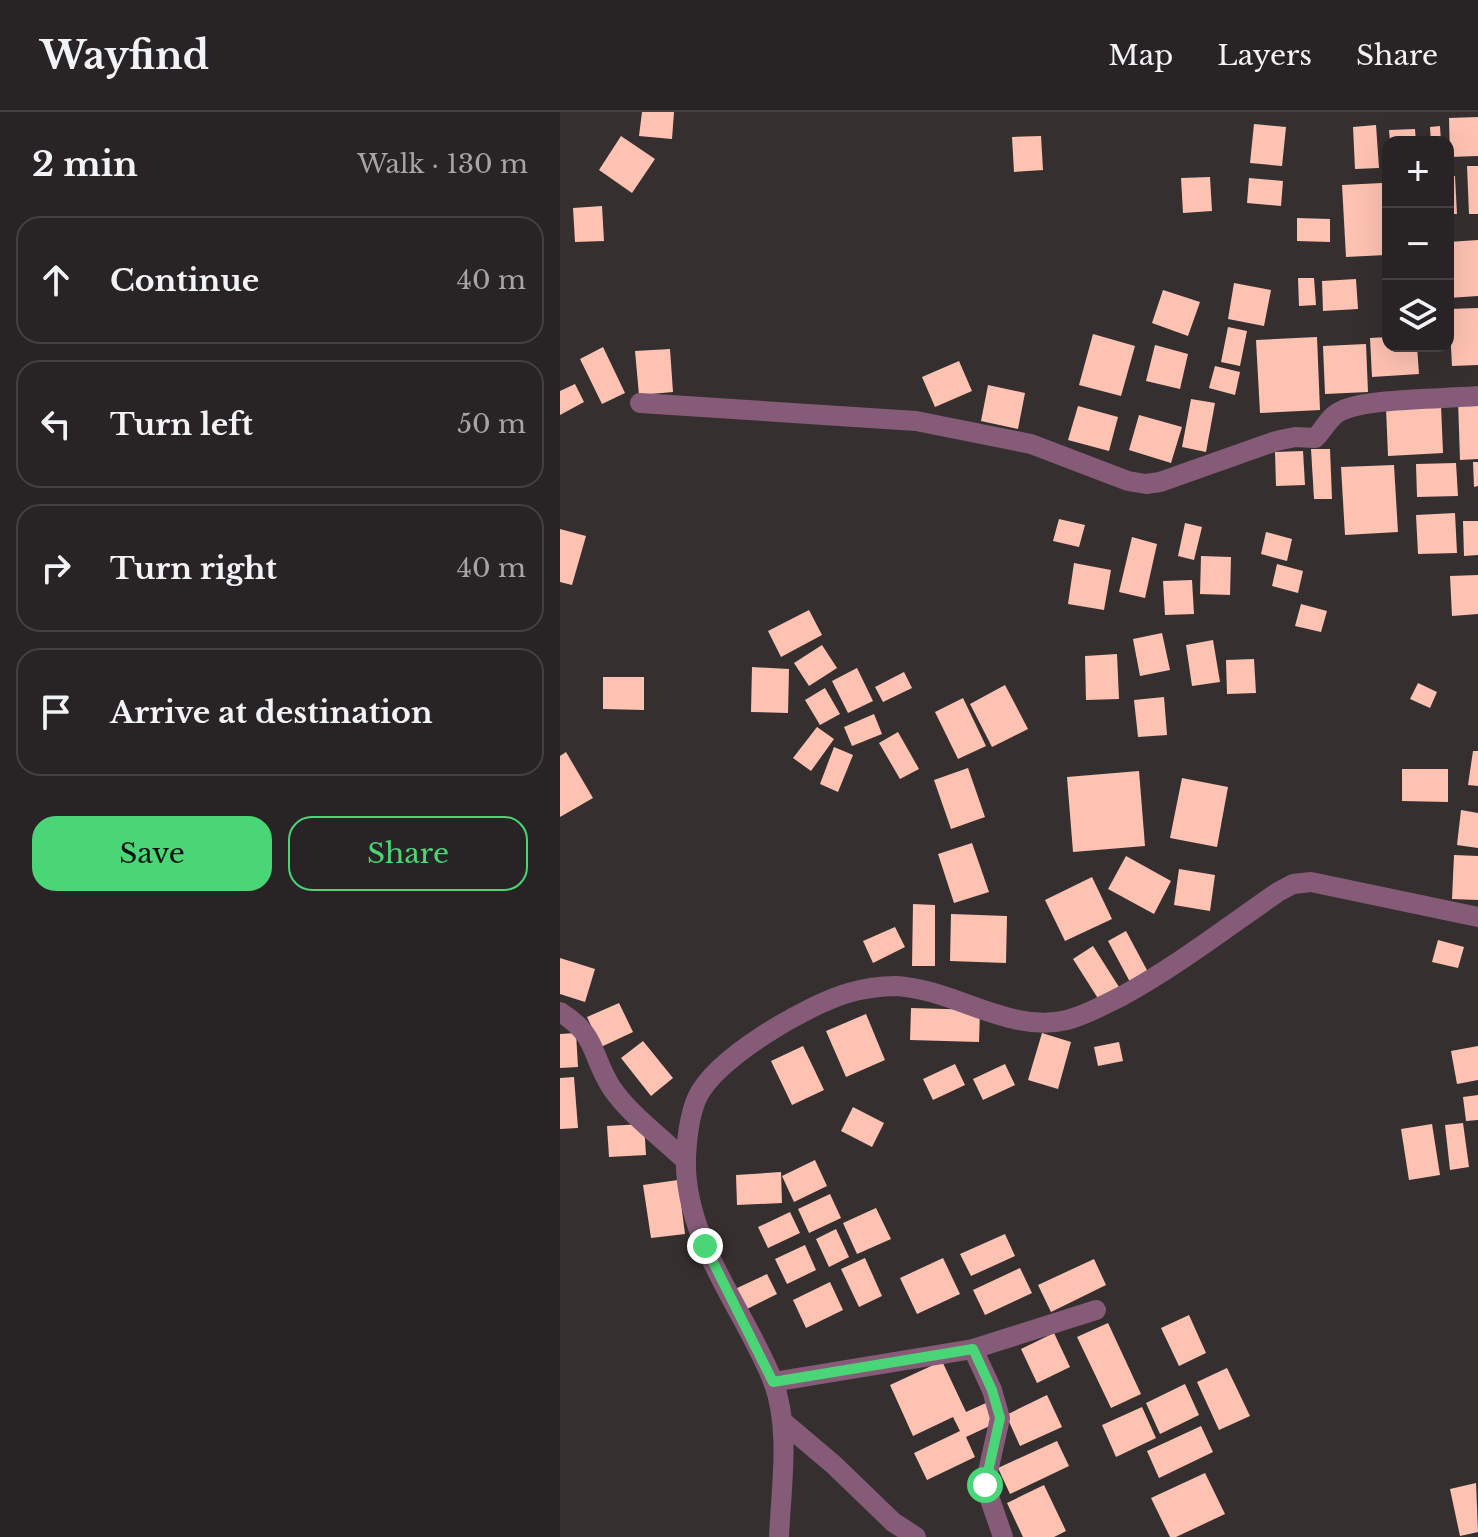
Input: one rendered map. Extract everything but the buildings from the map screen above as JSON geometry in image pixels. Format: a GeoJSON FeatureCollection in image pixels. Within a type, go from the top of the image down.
{"type":"FeatureCollection","features":[{"type":"Feature","properties":{"kind":"street"},"geometry":{"type":"LineString","coordinates":[[640,403],[916,421],[1018,441],[1146,484],[1160,482],[1276,441],[1295,437],[1315,438],[1331,419],[1344,410],[1374,404],[1478,396]]}},
{"type":"Feature","properties":{"kind":"street"},"geometry":{"type":"LineString","coordinates":[[779,1537],[782,1421],[773,1382],[705,1246],[690,1197],[686,1161],[689,1126],[697,1096],[718,1069],[759,1039],[849,992],[895,986],[933,992],[1018,1020],[1041,1023],[1065,1020],[1092,1011],[1163,973],[1293,884],[1311,882],[1478,917]]}},
{"type":"Feature","properties":{"kind":"street"},"geometry":{"type":"LineString","coordinates":[[560,1012],[576,1022],[587,1035],[611,1087],[686,1161]]}},
{"type":"Feature","properties":{"kind":"street"},"geometry":{"type":"LineString","coordinates":[[773,1382],[973,1349],[1096,1310]]}},
{"type":"Feature","properties":{"kind":"street"},"geometry":{"type":"LineString","coordinates":[[973,1349],[992,1390],[1000,1418],[985,1485],[1003,1537]]}},
{"type":"Feature","properties":{"kind":"street"},"geometry":{"type":"LineString","coordinates":[[782,1421],[834,1465],[893,1522],[916,1537]]}},
{"type":"Feature","properties":{"kind":"route"},"geometry":{"type":"LineString","coordinates":[[705,1246],[773,1382],[973,1349],[992,1390],[1000,1418],[985,1485]]}}]}
